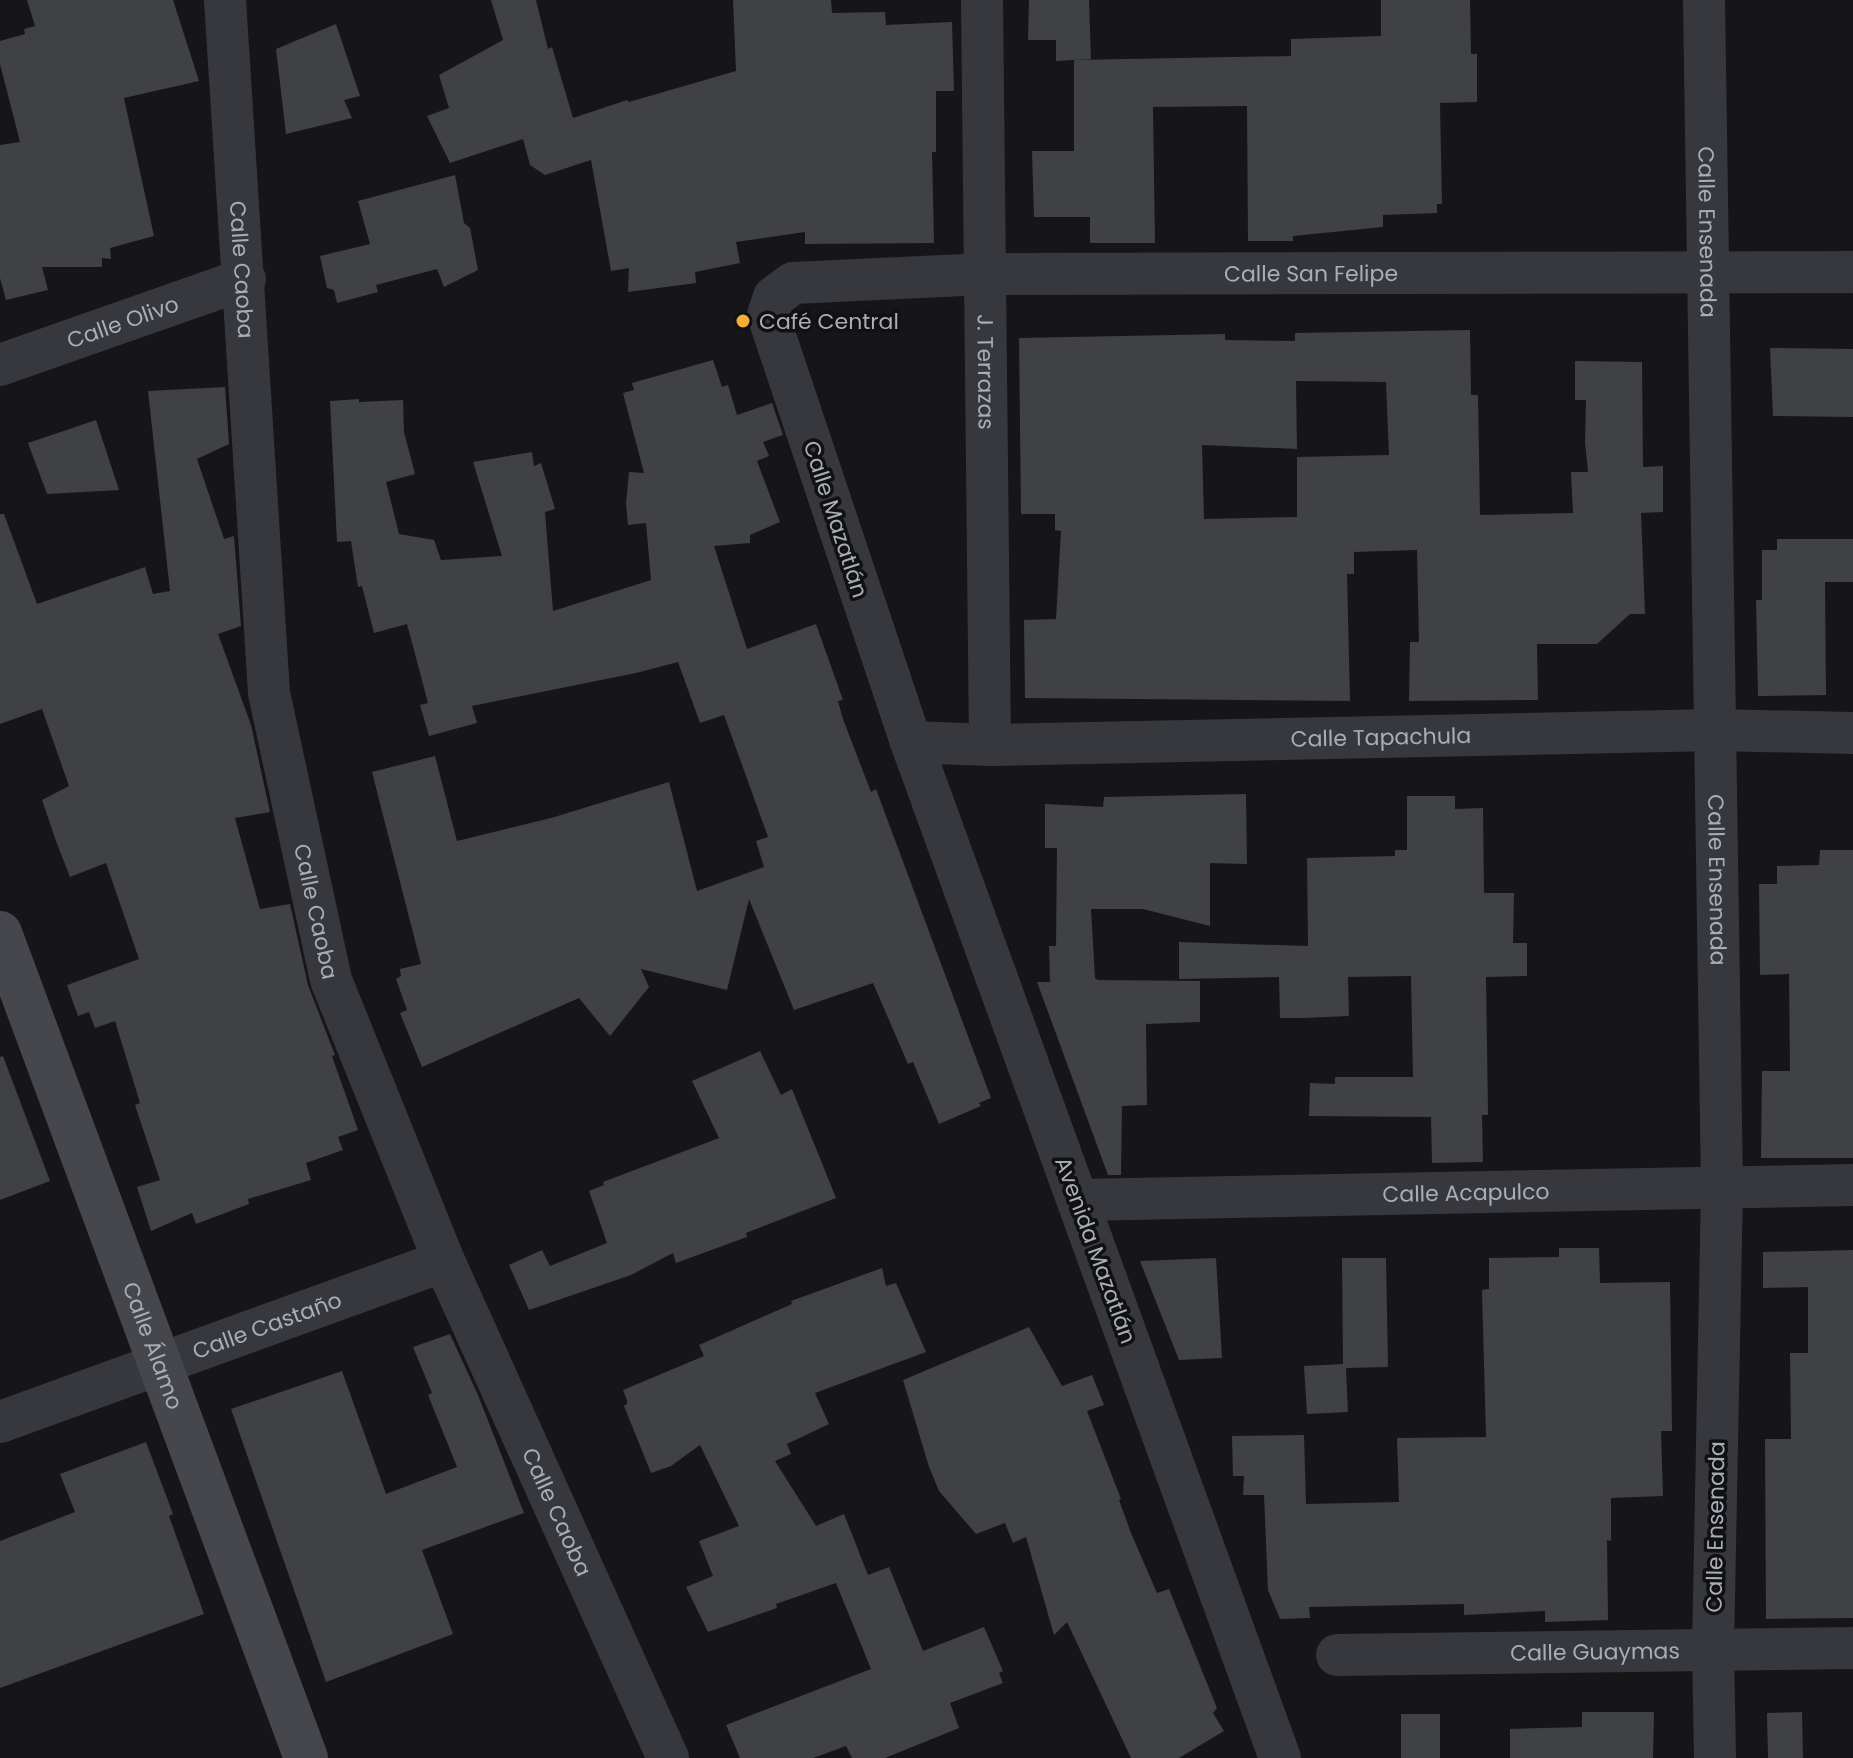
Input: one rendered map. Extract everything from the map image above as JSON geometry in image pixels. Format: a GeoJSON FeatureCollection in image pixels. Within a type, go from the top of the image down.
{"type":"FeatureCollection","features":[{"type":"Feature","properties":{"kind":"main road","name":"Calle Álamo"},"geometry":{"type":"LineString","coordinates":[[0,933],[306,1758]]}},
{"type":"Feature","properties":{"kind":"street","name":"Calle Caoba"},"geometry":{"type":"LineString","coordinates":[[225,0],[269,693],[331,980],[444,1261],[668,1758]]}},
{"type":"Feature","properties":{"kind":"street","name":"J. Terrazas"},"geometry":{"type":"LineString","coordinates":[[982,0],[990,745]]}},
{"type":"Feature","properties":{"kind":"street","name":"Calle Ensenada"},"geometry":{"type":"LineString","coordinates":[[1704,0],[1722,1188],[1713,1649],[1715,1758]]}},
{"type":"Feature","properties":{"kind":"street","name":"Calle San Felipe"},"geometry":{"type":"LineString","coordinates":[[774,297],[793,283],[985,274],[1853,272]]}},
{"type":"Feature","properties":{"kind":"street","name":"Calle Olivo"},"geometry":{"type":"LineString","coordinates":[[0,365],[245,279]]}},
{"type":"Feature","properties":{"kind":"street","name":"Calle Mazatlán"},"geometry":{"type":"LineString","coordinates":[[774,297],[768,315],[911,742]]}},
{"type":"Feature","properties":{"kind":"street","name":"Calle Tapachula"},"geometry":{"type":"LineString","coordinates":[[911,742],[990,745],[1715,730],[1853,733]]}},
{"type":"Feature","properties":{"kind":"street","name":"Avenida Mazatlán"},"geometry":{"type":"LineString","coordinates":[[911,742],[1280,1758]]}},
{"type":"Feature","properties":{"kind":"street","name":"Calle Acapulco"},"geometry":{"type":"LineString","coordinates":[[1078,1200],[1853,1185]]}},
{"type":"Feature","properties":{"kind":"street","name":"Calle Castaño"},"geometry":{"type":"LineString","coordinates":[[0,1422],[444,1261]]}},
{"type":"Feature","properties":{"kind":"street","name":"Calle Guaymas"},"geometry":{"type":"LineString","coordinates":[[1337,1655],[1853,1648]]}},
{"type":"Feature","properties":{"kind":"building"},"geometry":{"type":"Polygon","coordinates":[[[27,0],[173,0],[199,81],[124,98],[154,236],[110,248],[111,259],[102,258],[102,267],[42,267],[48,290],[6,300],[0,278],[0,145],[20,142],[0,64],[0,41],[25,34],[24,29],[35,26],[27,0]]]}},
{"type":"Feature","properties":{"kind":"building"},"geometry":{"type":"Polygon","coordinates":[[[491,0],[536,0],[548,49],[552,47],[573,118],[736,71],[733,0],[831,0],[832,13],[885,12],[886,25],[952,22],[954,91],[936,91],[936,152],[932,152],[934,243],[805,244],[805,232],[736,242],[740,263],[695,272],[696,283],[628,292],[629,268],[611,271],[591,160],[545,175],[530,165],[523,139],[450,163],[427,116],[449,108],[439,75],[503,40],[491,0]]]}},
{"type":"Feature","properties":{"kind":"building"},"geometry":{"type":"Polygon","coordinates":[[[1029,0],[1089,0],[1091,59],[1056,61],[1056,40],[1028,40],[1029,0]]]}},
{"type":"Feature","properties":{"kind":"building"},"geometry":{"type":"Polygon","coordinates":[[[1381,0],[1470,0],[1471,54],[1477,54],[1477,102],[1440,103],[1442,204],[1437,204],[1437,213],[1383,215],[1383,227],[1293,236],[1293,241],[1248,241],[1247,106],[1153,107],[1155,243],[1090,243],[1090,217],[1034,217],[1032,151],[1074,151],[1074,60],[1291,56],[1291,39],[1381,36],[1381,0]]]}},
{"type":"Feature","properties":{"kind":"building"},"geometry":{"type":"Polygon","coordinates":[[[336,24],[360,96],[344,100],[352,118],[286,134],[276,49],[336,24]]]}},
{"type":"Feature","properties":{"kind":"building"},"geometry":{"type":"Polygon","coordinates":[[[455,175],[464,223],[470,228],[478,270],[444,287],[437,269],[376,285],[378,292],[337,303],[334,290],[327,288],[320,256],[370,244],[358,201],[455,175]]]}},
{"type":"Feature","properties":{"kind":"building"},"geometry":{"type":"Polygon","coordinates":[[[1470,330],[1471,395],[1478,395],[1480,515],[1573,513],[1571,472],[1588,472],[1586,400],[1575,400],[1575,361],[1642,362],[1643,467],[1663,466],[1663,512],[1641,513],[1645,614],[1630,614],[1597,644],[1537,644],[1538,700],[1409,701],[1410,642],[1419,642],[1417,550],[1354,552],[1354,574],[1347,574],[1350,701],[1025,698],[1024,620],[1056,619],[1061,531],[1055,530],[1055,514],[1021,514],[1019,338],[1225,334],[1225,340],[1295,341],[1295,333],[1470,330]],[[1296,381],[1297,449],[1202,445],[1204,519],[1297,517],[1297,457],[1389,455],[1386,382],[1296,381]]]}},
{"type":"Feature","properties":{"kind":"building"},"geometry":{"type":"Polygon","coordinates":[[[1770,348],[1853,349],[1853,417],[1773,416],[1770,348]]]}},
{"type":"Feature","properties":{"kind":"building"},"geometry":{"type":"Polygon","coordinates":[[[713,360],[722,387],[728,385],[737,415],[772,403],[783,435],[763,442],[769,456],[757,461],[780,522],[750,535],[750,543],[714,546],[747,649],[816,624],[843,700],[838,701],[843,719],[871,792],[876,789],[991,1098],[979,1103],[981,1106],[939,1124],[913,1062],[908,1064],[873,983],[794,1010],[749,899],[727,990],[641,969],[649,987],[610,1036],[579,998],[422,1067],[400,1013],[407,1010],[396,979],[401,976],[400,969],[421,964],[372,772],[435,756],[457,841],[551,818],[669,782],[697,891],[764,867],[756,841],[768,837],[724,715],[700,723],[678,662],[472,706],[477,723],[429,736],[420,705],[428,703],[407,624],[374,633],[362,586],[358,587],[351,541],[337,542],[330,401],[403,400],[404,432],[415,474],[386,482],[399,534],[434,540],[441,560],[502,556],[473,462],[532,452],[534,466],[541,463],[555,509],[545,512],[553,611],[651,580],[646,523],[628,525],[626,503],[629,472],[644,473],[623,393],[634,390],[632,383],[713,360]]]}},
{"type":"Feature","properties":{"kind":"building"},"geometry":{"type":"Polygon","coordinates":[[[225,387],[229,444],[197,459],[224,539],[234,536],[241,626],[218,634],[251,725],[270,812],[235,818],[260,909],[290,904],[308,985],[335,1055],[332,1056],[358,1130],[338,1137],[343,1150],[306,1163],[311,1180],[248,1199],[249,1204],[196,1224],[192,1213],[151,1231],[137,1187],[160,1180],[135,1105],[140,1103],[115,1021],[95,1028],[89,1012],[78,1016],[67,985],[139,959],[106,863],[70,877],[56,841],[42,800],[69,786],[42,709],[0,724],[0,514],[4,514],[37,604],[145,567],[153,594],[170,591],[148,391],[225,387]]]}},
{"type":"Feature","properties":{"kind":"building"},"geometry":{"type":"Polygon","coordinates":[[[96,420],[119,490],[47,494],[28,443],[96,420]]]}},
{"type":"Feature","properties":{"kind":"building"},"geometry":{"type":"Polygon","coordinates":[[[1777,539],[1853,539],[1853,582],[1825,582],[1826,695],[1758,696],[1756,600],[1762,600],[1762,550],[1777,550],[1777,539]]]}},
{"type":"Feature","properties":{"kind":"building"},"geometry":{"type":"Polygon","coordinates":[[[1246,794],[1247,864],[1210,863],[1210,926],[1143,909],[1091,909],[1095,978],[1098,980],[1200,981],[1200,1022],[1146,1024],[1147,1105],[1122,1106],[1121,1175],[1108,1175],[1037,982],[1050,982],[1049,946],[1056,946],[1057,848],[1045,848],[1045,804],[1103,807],[1104,797],[1246,794]]]}},
{"type":"Feature","properties":{"kind":"building"},"geometry":{"type":"Polygon","coordinates":[[[1407,796],[1455,796],[1455,809],[1483,808],[1484,893],[1514,893],[1513,943],[1527,943],[1527,976],[1486,977],[1488,1115],[1482,1115],[1483,1162],[1432,1163],[1431,1117],[1309,1116],[1310,1083],[1335,1084],[1335,1077],[1413,1077],[1411,976],[1348,977],[1349,1016],[1303,1018],[1280,1018],[1279,977],[1179,979],[1179,942],[1308,946],[1307,858],[1395,856],[1395,850],[1407,850],[1407,796]]]}},
{"type":"Feature","properties":{"kind":"building"},"geometry":{"type":"Polygon","coordinates":[[[1820,850],[1853,850],[1853,1158],[1761,1158],[1762,1071],[1790,1071],[1789,974],[1760,975],[1759,884],[1777,884],[1777,866],[1819,865],[1820,850]]]}},
{"type":"Feature","properties":{"kind":"building"},"geometry":{"type":"Polygon","coordinates":[[[760,1051],[781,1095],[792,1089],[836,1198],[746,1233],[747,1237],[676,1263],[673,1253],[631,1275],[529,1310],[509,1265],[542,1250],[550,1266],[607,1243],[589,1191],[604,1185],[603,1182],[719,1138],[692,1081],[760,1051]]]}},
{"type":"Feature","properties":{"kind":"building"},"geometry":{"type":"Polygon","coordinates":[[[3,1056],[50,1181],[0,1200],[0,1057],[3,1056]]]}},
{"type":"Feature","properties":{"kind":"building"},"geometry":{"type":"Polygon","coordinates":[[[1559,1248],[1599,1248],[1600,1283],[1670,1282],[1672,1431],[1661,1431],[1663,1496],[1611,1498],[1611,1541],[1607,1540],[1608,1620],[1545,1622],[1545,1611],[1464,1615],[1464,1604],[1309,1607],[1310,1618],[1280,1619],[1268,1590],[1264,1495],[1243,1495],[1244,1476],[1233,1476],[1232,1436],[1304,1435],[1306,1504],[1399,1502],[1397,1438],[1486,1437],[1482,1290],[1489,1289],[1489,1258],[1559,1257],[1559,1248]]]}},
{"type":"Feature","properties":{"kind":"building"},"geometry":{"type":"Polygon","coordinates":[[[1853,1250],[1853,1618],[1766,1619],[1765,1439],[1791,1439],[1790,1353],[1808,1353],[1808,1287],[1763,1288],[1763,1252],[1853,1250]]]}},
{"type":"Feature","properties":{"kind":"building"},"geometry":{"type":"Polygon","coordinates":[[[1216,1258],[1222,1358],[1179,1360],[1140,1261],[1216,1258]]]}},
{"type":"Feature","properties":{"kind":"building"},"geometry":{"type":"Polygon","coordinates":[[[1342,1258],[1386,1258],[1388,1367],[1346,1368],[1348,1412],[1307,1414],[1304,1366],[1343,1364],[1342,1258]]]}},
{"type":"Feature","properties":{"kind":"building"},"geometry":{"type":"Polygon","coordinates":[[[882,1268],[886,1286],[896,1283],[926,1352],[815,1393],[829,1424],[787,1444],[791,1454],[775,1461],[816,1526],[844,1514],[868,1575],[889,1567],[923,1651],[984,1627],[1003,1671],[999,1673],[1003,1683],[950,1703],[959,1728],[885,1758],[852,1758],[846,1746],[813,1758],[740,1758],[726,1725],[871,1669],[836,1583],[708,1632],[686,1587],[713,1576],[699,1541],[739,1526],[700,1445],[671,1466],[651,1473],[624,1406],[627,1400],[623,1390],[704,1356],[699,1345],[792,1304],[791,1301],[882,1268]]]}},
{"type":"Feature","properties":{"kind":"building"},"geometry":{"type":"Polygon","coordinates":[[[1029,1327],[1062,1386],[1092,1375],[1104,1405],[1087,1411],[1131,1533],[1157,1593],[1169,1589],[1217,1708],[1213,1713],[1224,1731],[1179,1758],[1131,1758],[1067,1622],[1054,1635],[1026,1537],[1013,1543],[1005,1523],[976,1534],[939,1491],[929,1467],[903,1380],[1029,1327]]]}},
{"type":"Feature","properties":{"kind":"building"},"geometry":{"type":"Polygon","coordinates":[[[450,1334],[478,1395],[524,1513],[422,1550],[453,1634],[326,1682],[231,1409],[342,1371],[386,1494],[457,1467],[428,1395],[432,1393],[413,1347],[450,1334]]]}},
{"type":"Feature","properties":{"kind":"building"},"geometry":{"type":"Polygon","coordinates":[[[146,1442],[173,1514],[169,1516],[204,1614],[0,1688],[0,1541],[75,1512],[60,1474],[146,1442]]]}},
{"type":"Feature","properties":{"kind":"building"},"geometry":{"type":"Polygon","coordinates":[[[1582,1712],[1654,1712],[1653,1758],[1510,1758],[1510,1729],[1582,1727],[1582,1712]]]}},
{"type":"Feature","properties":{"kind":"building"},"geometry":{"type":"Polygon","coordinates":[[[1802,1712],[1803,1758],[1768,1758],[1767,1713],[1802,1712]]]}},
{"type":"Feature","properties":{"kind":"building"},"geometry":{"type":"Polygon","coordinates":[[[1401,1714],[1440,1714],[1440,1758],[1401,1758],[1401,1714]]]}},
{"type":"Feature","properties":{"kind":"place","name":"Café Central"},"geometry":{"type":"Point","coordinates":[743,321]}}]}
